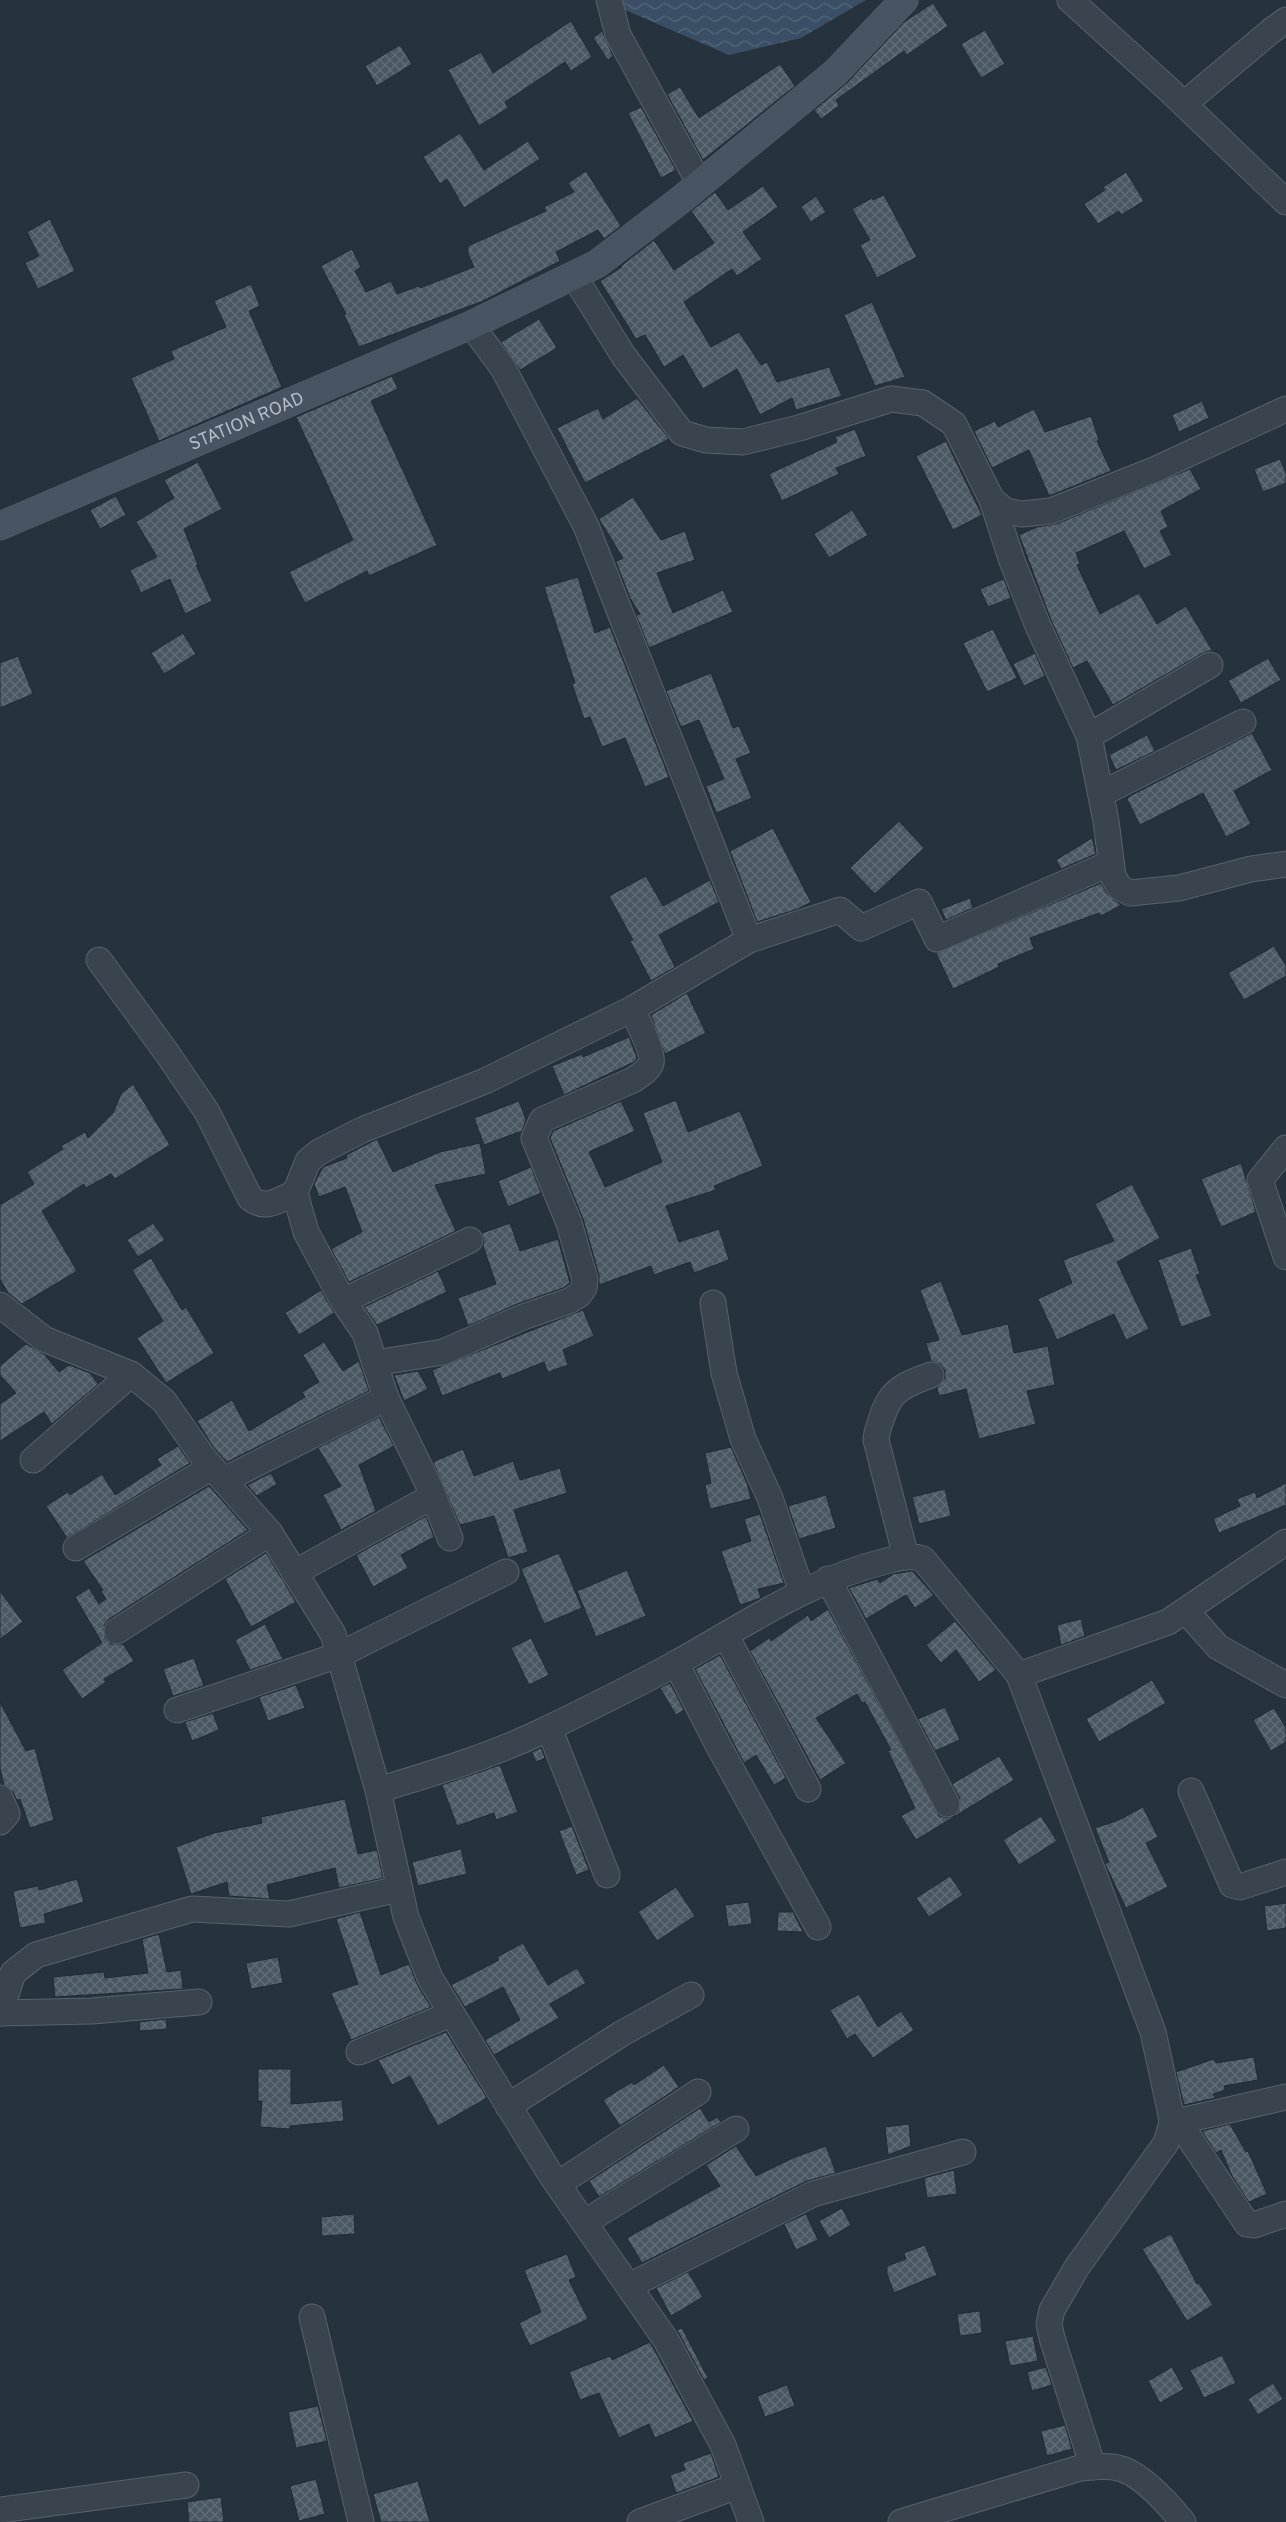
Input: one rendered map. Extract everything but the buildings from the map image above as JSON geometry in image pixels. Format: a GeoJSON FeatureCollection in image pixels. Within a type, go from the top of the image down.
{"type":"FeatureCollection","features":[{"type":"Feature","properties":{"kind":"main road","name":"STATION ROAD"},"geometry":{"type":"LineString","coordinates":[[0,526],[482,320],[598,264],[700,184],[836,72],[904,0]]}},
{"type":"Feature","properties":{"kind":"street"},"geometry":{"type":"LineString","coordinates":[[609,0],[618,36],[700,184]]}},
{"type":"Feature","properties":{"kind":"street"},"geometry":{"type":"LineString","coordinates":[[1070,0],[1184,104],[1286,202]]}},
{"type":"Feature","properties":{"kind":"street"},"geometry":{"type":"LineString","coordinates":[[1184,104],[1286,20]]}},
{"type":"Feature","properties":{"kind":"street"},"geometry":{"type":"LineString","coordinates":[[574,276],[623,355],[682,433],[706,440],[743,442],[799,428],[891,399],[923,403],[954,424],[992,500],[1012,561],[1038,626],[1089,736],[1101,794],[1113,876],[1120,886],[1130,893],[1179,888],[1251,869],[1286,864]]}},
{"type":"Feature","properties":{"kind":"street"},"geometry":{"type":"LineString","coordinates":[[482,320],[503,368],[586,526],[749,940]]}},
{"type":"Feature","properties":{"kind":"street"},"geometry":{"type":"LineString","coordinates":[[992,500],[1006,511],[1022,514],[1051,512],[1156,469],[1286,409]]}},
{"type":"Feature","properties":{"kind":"street"},"geometry":{"type":"LineString","coordinates":[[1089,736],[1210,665]]}},
{"type":"Feature","properties":{"kind":"street"},"geometry":{"type":"LineString","coordinates":[[1101,794],[1243,722]]}},
{"type":"Feature","properties":{"kind":"street"},"geometry":{"type":"LineString","coordinates":[[450,1538],[433,1496],[386,1398],[365,1333],[343,1301],[306,1232],[294,1193],[308,1160],[319,1152],[362,1130],[485,1081],[632,1009],[749,940],[840,910],[861,928],[919,902],[937,938],[1111,863]]}},
{"type":"Feature","properties":{"kind":"street"},"geometry":{"type":"LineString","coordinates":[[99,960],[167,1052],[207,1112],[250,1198],[258,1204],[264,1205],[294,1193]]}},
{"type":"Feature","properties":{"kind":"street"},"geometry":{"type":"LineString","coordinates":[[375,1363],[443,1352],[523,1317],[569,1301],[579,1295],[584,1288],[586,1279],[569,1223],[534,1138],[542,1120],[633,1080],[648,1068],[651,1063],[650,1053],[632,1009]]}},
{"type":"Feature","properties":{"kind":"street"},"geometry":{"type":"LineString","coordinates":[[1286,1148],[1260,1180],[1286,1257]]}},
{"type":"Feature","properties":{"kind":"street"},"geometry":{"type":"LineString","coordinates":[[343,1301],[470,1240]]}},
{"type":"Feature","properties":{"kind":"street"},"geometry":{"type":"LineString","coordinates":[[713,1303],[724,1372],[743,1439],[770,1498],[802,1592]]}},
{"type":"Feature","properties":{"kind":"street"},"geometry":{"type":"LineString","coordinates":[[0,1306],[44,1339],[131,1374],[164,1401],[218,1473],[270,1533],[333,1634],[378,1790],[398,1889],[412,1936],[430,1978],[508,2106],[558,2184],[659,2330],[701,2401],[723,2445],[751,2522]]}},
{"type":"Feature","properties":{"kind":"street"},"geometry":{"type":"LineString","coordinates":[[32,1460],[131,1374]]}},
{"type":"Feature","properties":{"kind":"street"},"geometry":{"type":"LineString","coordinates":[[906,1557],[876,1440],[877,1433],[897,1390],[904,1384],[931,1375]]}},
{"type":"Feature","properties":{"kind":"street"},"geometry":{"type":"LineString","coordinates":[[76,1548],[218,1473],[386,1398]]}},
{"type":"Feature","properties":{"kind":"street"},"geometry":{"type":"LineString","coordinates":[[294,1574],[433,1496]]}},
{"type":"Feature","properties":{"kind":"street"},"geometry":{"type":"LineString","coordinates":[[117,1631],[270,1533]]}},
{"type":"Feature","properties":{"kind":"street"},"geometry":{"type":"LineString","coordinates":[[1019,1675],[1145,1632],[1186,1611],[1286,1542]]}},
{"type":"Feature","properties":{"kind":"street"},"geometry":{"type":"LineString","coordinates":[[378,1790],[455,1767],[549,1728],[676,1663],[828,1579],[866,1566],[916,1556],[930,1566],[1019,1675],[1153,2032],[1175,2122],[1247,2224],[1254,2225],[1286,2214]]}},
{"type":"Feature","properties":{"kind":"street"},"geometry":{"type":"LineString","coordinates":[[177,1710],[339,1654],[506,1572]]}},
{"type":"Feature","properties":{"kind":"street"},"geometry":{"type":"LineString","coordinates":[[828,1579],[947,1804]]}},
{"type":"Feature","properties":{"kind":"street"},"geometry":{"type":"LineString","coordinates":[[1186,1611],[1218,1647],[1286,1686]]}},
{"type":"Feature","properties":{"kind":"street"},"geometry":{"type":"LineString","coordinates":[[726,1636],[808,1789]]}},
{"type":"Feature","properties":{"kind":"street"},"geometry":{"type":"LineString","coordinates":[[676,1663],[718,1745],[818,1927]]}},
{"type":"Feature","properties":{"kind":"street"},"geometry":{"type":"LineString","coordinates":[[549,1728],[607,1875]]}},
{"type":"Feature","properties":{"kind":"street"},"geometry":{"type":"LineString","coordinates":[[1191,1791],[1232,1885],[1240,1887],[1286,1872]]}},
{"type":"Feature","properties":{"kind":"street"},"geometry":{"type":"LineString","coordinates":[[0,1798],[7,1814],[0,1822]]}},
{"type":"Feature","properties":{"kind":"street"},"geometry":{"type":"LineString","coordinates":[[199,2002],[92,2011],[0,2013],[13,1973],[36,1955],[192,1909],[289,1914],[398,1889]]}},
{"type":"Feature","properties":{"kind":"street"},"geometry":{"type":"LineString","coordinates":[[508,2106],[620,2034],[691,1995]]}},
{"type":"Feature","properties":{"kind":"street"},"geometry":{"type":"LineString","coordinates":[[360,2052],[451,2014]]}},
{"type":"Feature","properties":{"kind":"street"},"geometry":{"type":"LineString","coordinates":[[558,2184],[698,2092]]}},
{"type":"Feature","properties":{"kind":"street"},"geometry":{"type":"LineString","coordinates":[[1175,2122],[1286,2097]]}},
{"type":"Feature","properties":{"kind":"street"},"geometry":{"type":"LineString","coordinates":[[1093,2467],[1052,2338],[1049,2324],[1052,2310],[1078,2267],[1166,2143],[1175,2122]]}},
{"type":"Feature","properties":{"kind":"street"},"geometry":{"type":"LineString","coordinates":[[585,2222],[736,2129]]}},
{"type":"Feature","properties":{"kind":"street"},"geometry":{"type":"LineString","coordinates":[[630,2286],[813,2194],[963,2152]]}},
{"type":"Feature","properties":{"kind":"street"},"geometry":{"type":"LineString","coordinates":[[312,2317],[361,2522]]}},
{"type":"Feature","properties":{"kind":"street"},"geometry":{"type":"LineString","coordinates":[[901,2522],[1080,2468],[1093,2467],[1119,2468],[1134,2474],[1183,2522]]}},
{"type":"Feature","properties":{"kind":"street"},"geometry":{"type":"LineString","coordinates":[[0,2510],[186,2485]]}},
{"type":"Feature","properties":{"kind":"street"},"geometry":{"type":"LineString","coordinates":[[640,2522],[737,2486]]}},
{"type":"Feature","properties":{"kind":"water"},"geometry":{"type":"Polygon","coordinates":[[[614,0],[866,0],[801,38],[729,55],[616,6],[614,0]]]}}]}
